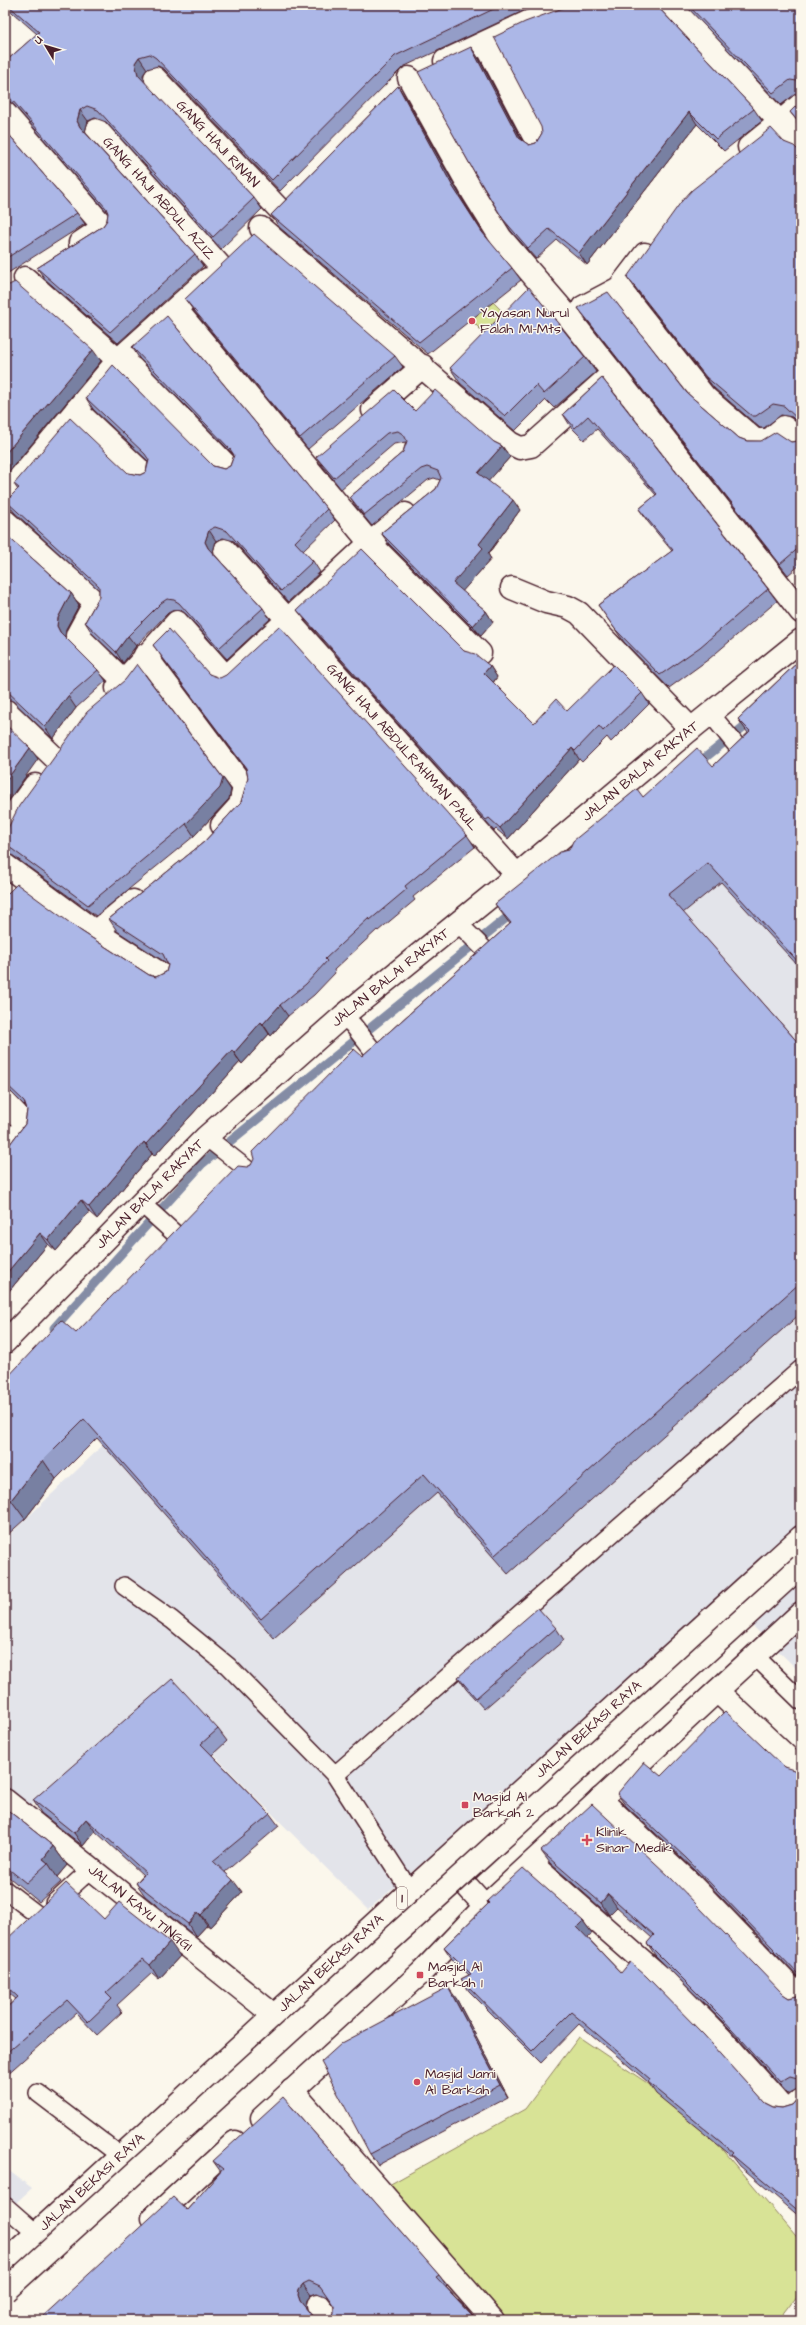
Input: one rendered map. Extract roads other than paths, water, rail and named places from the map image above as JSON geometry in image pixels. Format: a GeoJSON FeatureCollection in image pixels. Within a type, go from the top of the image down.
{"type":"FeatureCollection","features":[{"type":"Feature","properties":{"kind":"main road"},"geometry":{"type":"LineString","coordinates":[[392,96],[409,78],[528,22],[578,5]]}},
{"type":"Feature","properties":{"kind":"main road"},"geometry":{"type":"LineString","coordinates":[[670,5],[801,145]]}},
{"type":"Feature","properties":{"kind":"main road"},"geometry":{"type":"LineString","coordinates":[[485,42],[538,144]]}},
{"type":"Feature","properties":{"kind":"main road","name":"GANG HAJI RINAN"},"geometry":{"type":"LineString","coordinates":[[155,78],[280,210]]}},
{"type":"Feature","properties":{"kind":"main road"},"geometry":{"type":"LineString","coordinates":[[409,78],[473,193],[501,238],[567,314],[801,612]]}},
{"type":"Feature","properties":{"kind":"main road"},"geometry":{"type":"LineString","coordinates":[[733,160],[801,104]]}},
{"type":"Feature","properties":{"kind":"main road"},"geometry":{"type":"LineString","coordinates":[[5,113],[104,227],[65,252]]}},
{"type":"Feature","properties":{"kind":"main road","name":"GANG HAJI ABDUL AZIZ"},"geometry":{"type":"LineString","coordinates":[[97,130],[221,267]]}},
{"type":"Feature","properties":{"kind":"main road"},"geometry":{"type":"LineString","coordinates":[[5,495],[118,360],[176,309],[297,193]]}},
{"type":"Feature","properties":{"kind":"main road"},"geometry":{"type":"LineString","coordinates":[[261,228],[423,366],[510,443],[520,448],[531,446],[601,386],[613,373]]}},
{"type":"Feature","properties":{"kind":"main road"},"geometry":{"type":"LineString","coordinates":[[567,314],[619,288],[638,265],[656,237]]}},
{"type":"Feature","properties":{"kind":"main road"},"geometry":{"type":"LineString","coordinates":[[5,290],[45,265]]}},
{"type":"Feature","properties":{"kind":"main road"},"geometry":{"type":"LineString","coordinates":[[25,278],[118,360],[132,368],[229,468]]}},
{"type":"Feature","properties":{"kind":"main road"},"geometry":{"type":"LineString","coordinates":[[619,288],[705,397],[755,440],[768,440],[784,427],[801,441]]}},
{"type":"Feature","properties":{"kind":"main road"},"geometry":{"type":"LineString","coordinates":[[176,309],[370,543],[480,653]]}},
{"type":"Feature","properties":{"kind":"main road"},"geometry":{"type":"LineString","coordinates":[[359,422],[423,366]]}},
{"type":"Feature","properties":{"kind":"main road"},"geometry":{"type":"LineString","coordinates":[[76,410],[144,474]]}},
{"type":"Feature","properties":{"kind":"main road"},"geometry":{"type":"LineString","coordinates":[[306,467],[324,452]]}},
{"type":"Feature","properties":{"kind":"main road"},"geometry":{"type":"LineString","coordinates":[[340,506],[357,492]]}},
{"type":"Feature","properties":{"kind":"main road"},"geometry":{"type":"LineString","coordinates":[[103,701],[125,682],[145,655],[177,622],[226,677],[370,543],[424,500]]}},
{"type":"Feature","properties":{"kind":"main road"},"geometry":{"type":"LineString","coordinates":[[5,522],[95,602],[77,635],[125,682]]}},
{"type":"Feature","properties":{"kind":"main road","name":"GANG HAJI ABDULRAHMAN PAUL"},"geometry":{"type":"LineString","coordinates":[[225,550],[517,875]]}},
{"type":"Feature","properties":{"kind":"main road"},"geometry":{"type":"LineString","coordinates":[[512,588],[546,602],[568,607],[579,612],[690,729]]}},
{"type":"Feature","properties":{"kind":"main road","name":"JALAN BALAI RAKYAT"},"geometry":{"type":"LineString","coordinates":[[5,1342],[146,1208],[212,1141],[348,1020],[465,930],[517,875],[562,847],[690,729],[716,721],[801,640]]}},
{"type":"Feature","properties":{"kind":"main road"},"geometry":{"type":"LineString","coordinates":[[145,655],[244,787],[240,805],[208,840]]}},
{"type":"Feature","properties":{"kind":"main road"},"geometry":{"type":"LineString","coordinates":[[5,710],[55,758]]}},
{"type":"Feature","properties":{"kind":"main road"},"geometry":{"type":"LineString","coordinates":[[5,836],[16,811],[68,739]]}},
{"type":"Feature","properties":{"kind":"main road"},"geometry":{"type":"LineString","coordinates":[[5,865],[16,886],[96,932],[164,976]]}},
{"type":"Feature","properties":{"kind":"main road"},"geometry":{"type":"LineString","coordinates":[[96,932],[151,886]]}},
{"type":"Feature","properties":{"kind":"main road"},"geometry":{"type":"LineString","coordinates":[[5,1102],[23,1121],[23,1128],[5,1152]]}},
{"type":"Feature","properties":{"kind":"main road"},"geometry":{"type":"LineString","coordinates":[[5,2291],[801,1567],[794,1543]]}},
{"type":"Feature","properties":{"kind":"main road","name":"JALAN BEKASI RAYA"},"geometry":{"type":"LineString","coordinates":[[5,2262],[410,1891],[794,1543]]}},
{"type":"Feature","properties":{"kind":"main road"},"geometry":{"type":"LineString","coordinates":[[140,2229],[421,1973],[485,1906],[755,1656],[799,1618]]}},
{"type":"Feature","properties":{"kind":"main road"},"geometry":{"type":"LineString","coordinates":[[717,1691],[801,1770]]}},
{"type":"Feature","properties":{"kind":"main road"},"geometry":{"type":"LineString","coordinates":[[600,1799],[686,1879],[801,1998]]}},
{"type":"Feature","properties":{"kind":"main road","name":"JALAN KAYU TINGGI"},"geometry":{"type":"LineString","coordinates":[[5,1800],[275,2016]]}},
{"type":"Feature","properties":{"kind":"main road"},"geometry":{"type":"LineString","coordinates":[[443,1861],[485,1906]]}},
{"type":"Feature","properties":{"kind":"main road"},"geometry":{"type":"LineString","coordinates":[[532,1864],[663,1979],[722,2039],[783,2107],[792,2108],[801,2100]]}},
{"type":"Feature","properties":{"kind":"main road"},"geometry":{"type":"LineString","coordinates":[[292,2090],[493,2320]]}},
{"type":"Feature","properties":{"kind":"lane"},"geometry":{"type":"LineString","coordinates":[[716,721],[738,748]]}},
{"type":"Feature","properties":{"kind":"lane"},"geometry":{"type":"LineString","coordinates":[[465,930],[489,955]]}},
{"type":"Feature","properties":{"kind":"lane"},"geometry":{"type":"LineString","coordinates":[[348,1020],[374,1051]]}},
{"type":"Feature","properties":{"kind":"lane"},"geometry":{"type":"LineString","coordinates":[[212,1141],[253,1174]]}},
{"type":"Feature","properties":{"kind":"lane"},"geometry":{"type":"LineString","coordinates":[[146,1208],[178,1237]]}},
{"type":"Feature","properties":{"kind":"lane"},"geometry":{"type":"LineString","coordinates":[[335,1775],[801,1369]]}},
{"type":"Feature","properties":{"kind":"lane"},"geometry":{"type":"LineString","coordinates":[[124,1586],[172,1620],[228,1666],[335,1775],[410,1891]]}},
{"type":"Feature","properties":{"kind":"lane"},"geometry":{"type":"LineString","coordinates":[[755,1656],[801,1701]]}},
{"type":"Feature","properties":{"kind":"lane"},"geometry":{"type":"LineString","coordinates":[[5,1890],[34,1921],[91,1869]]}},
{"type":"Feature","properties":{"kind":"lane"},"geometry":{"type":"LineString","coordinates":[[38,2093],[120,2156]]}},
{"type":"Feature","properties":{"kind":"lane"},"geometry":{"type":"LineString","coordinates":[[5,2206],[37,2234]]}},
{"type":"Feature","properties":{"kind":"waterway"},"geometry":{"type":"LineString","coordinates":[[696,765],[752,720]]}},
{"type":"Feature","properties":{"kind":"waterway"},"geometry":{"type":"LineString","coordinates":[[54,1328],[202,1164],[515,911]]}},
{"type":"Feature","properties":{"kind":"place","name":"Yayasan Nurul Falah MI-Mts"},"geometry":{"type":"Point","coordinates":[472,321]}},
{"type":"Feature","properties":{"kind":"place","name":"Masjid Al Barkah 2"},"geometry":{"type":"Point","coordinates":[465,1805]}},
{"type":"Feature","properties":{"kind":"place","name":"Klinik Sinar Medik"},"geometry":{"type":"Point","coordinates":[587,1840]}},
{"type":"Feature","properties":{"kind":"place","name":"Masjid Al Barkah 1"},"geometry":{"type":"Point","coordinates":[420,1975]}},
{"type":"Feature","properties":{"kind":"place","name":"Masjid Jami Al Barkah"},"geometry":{"type":"Point","coordinates":[417,2082]}}]}
